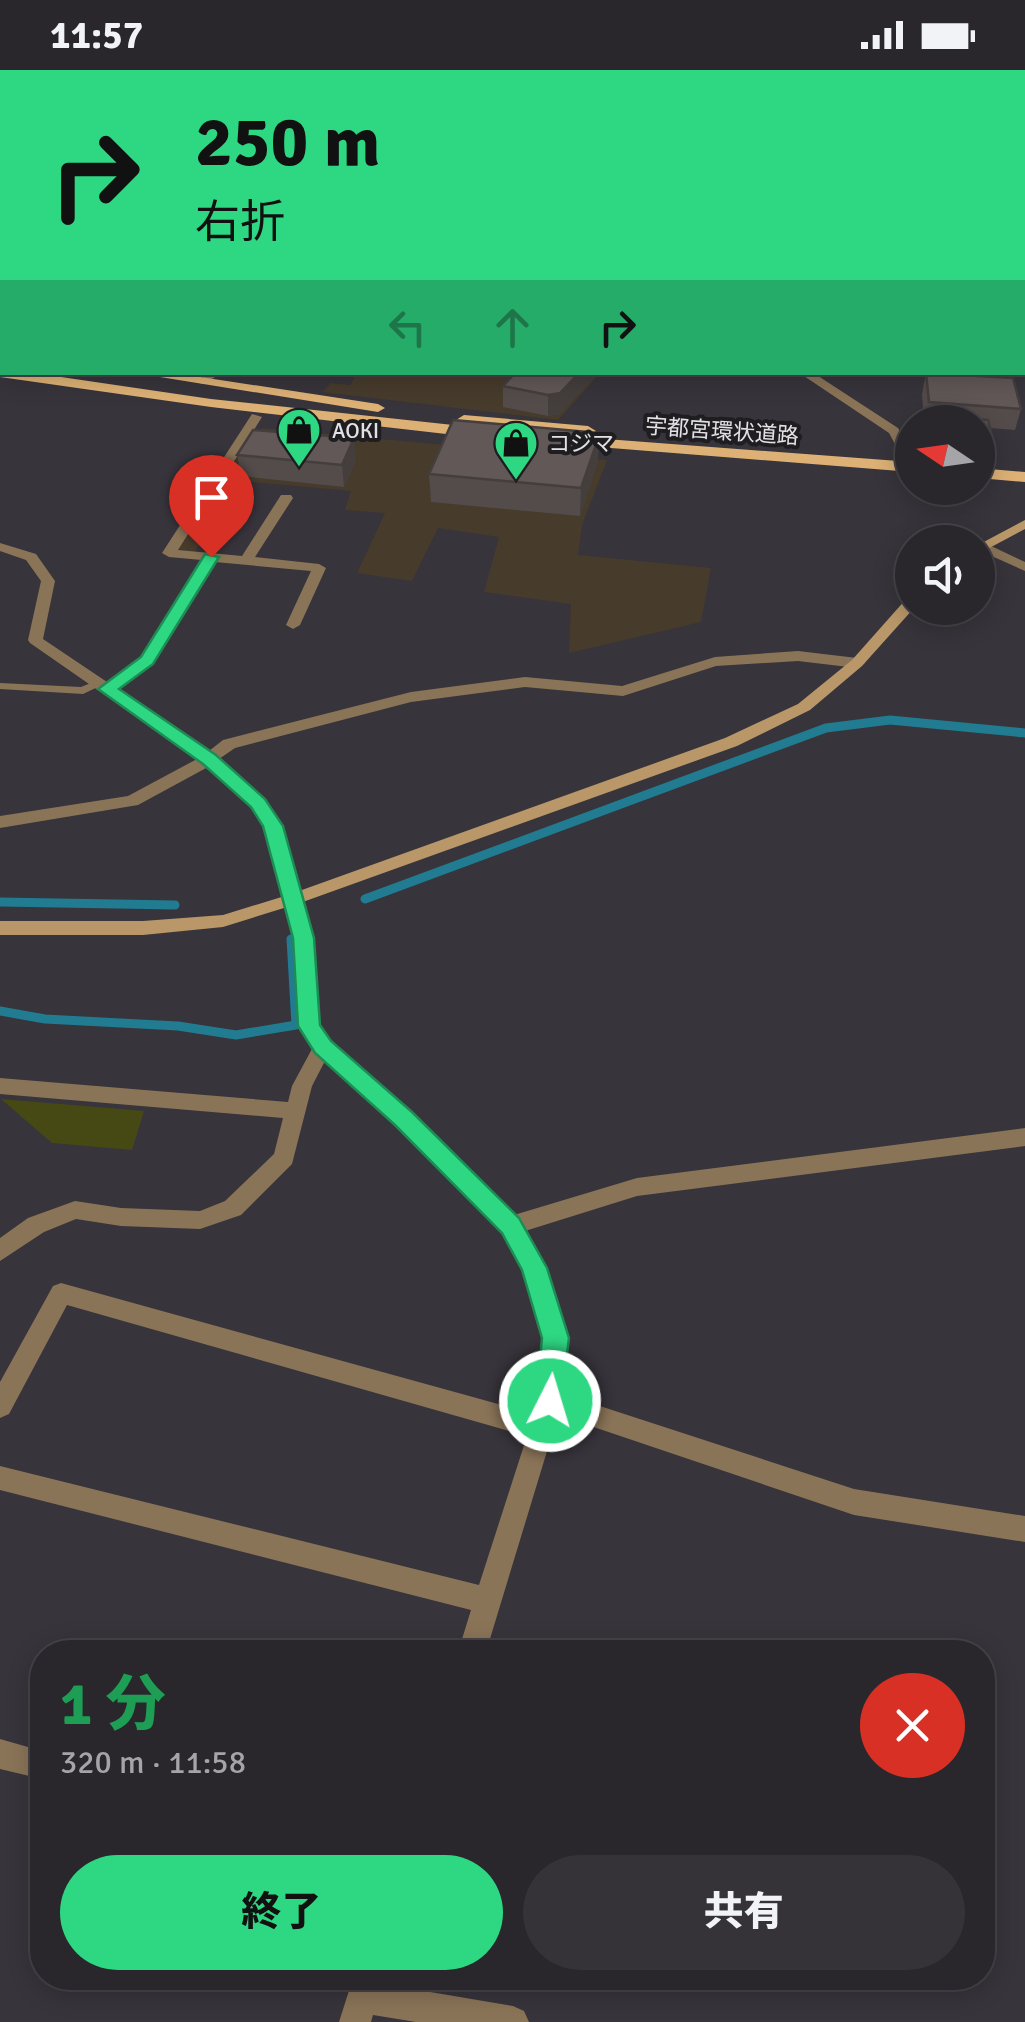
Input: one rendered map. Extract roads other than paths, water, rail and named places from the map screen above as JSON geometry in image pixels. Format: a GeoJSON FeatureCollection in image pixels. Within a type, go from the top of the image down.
{"type":"FeatureCollection","features":[{"type":"Feature","properties":{"kind":"main road"},"geometry":{"type":"LineString","coordinates":[[18,375],[200,382],[343,401],[413,421]]}},
{"type":"Feature","properties":{"kind":"main road"},"geometry":{"type":"LineString","coordinates":[[85,375],[123,381]]}},
{"type":"Feature","properties":{"kind":"main road","name":"宇都宮環状道路"},"geometry":{"type":"LineString","coordinates":[[123,381],[413,421],[895,458]]}},
{"type":"Feature","properties":{"kind":"main road"},"geometry":{"type":"LineString","coordinates":[[0,382],[256,416],[413,421]]}},
{"type":"Feature","properties":{"kind":"main road"},"geometry":{"type":"LineString","coordinates":[[995,460],[1025,462]]}},
{"type":"Feature","properties":{"kind":"main road"},"geometry":{"type":"LineString","coordinates":[[995,474],[1025,476]]}},
{"type":"Feature","properties":{"kind":"street"},"geometry":{"type":"LineString","coordinates":[[808,377],[895,432]]}},
{"type":"Feature","properties":{"kind":"street"},"geometry":{"type":"LineString","coordinates":[[256,416],[168,553],[319,568],[293,625]]}},
{"type":"Feature","properties":{"kind":"street"},"geometry":{"type":"LineString","coordinates":[[246,561],[286,498]]}},
{"type":"Feature","properties":{"kind":"street"},"geometry":{"type":"LineString","coordinates":[[995,541],[1025,524]]}},
{"type":"Feature","properties":{"kind":"street"},"geometry":{"type":"LineString","coordinates":[[0,548],[31,557],[48,581],[36,640],[209,760],[258,803],[273,826],[304,938],[309,1026],[323,1047],[404,1119],[510,1226],[534,1268],[555,1338],[550,1401],[476,1640]]}},
{"type":"Feature","properties":{"kind":"street"},"geometry":{"type":"LineString","coordinates":[[995,555],[1025,568]]}},
{"type":"Feature","properties":{"kind":"street"},"geometry":{"type":"LineString","coordinates":[[103,686],[147,660],[211,557]]}},
{"type":"Feature","properties":{"kind":"street"},"geometry":{"type":"LineString","coordinates":[[0,928],[143,928],[223,922],[294,899],[731,742],[804,707],[856,664],[895,620]]}},
{"type":"Feature","properties":{"kind":"street"},"geometry":{"type":"LineString","coordinates":[[0,822],[132,800],[209,760],[230,744],[411,697],[525,682],[623,691],[715,662],[798,656],[856,664]]}},
{"type":"Feature","properties":{"kind":"street"},"geometry":{"type":"LineString","coordinates":[[0,1252],[36,1225],[75,1210],[120,1218],[200,1220],[233,1208],[284,1158],[302,1086],[323,1047]]}},
{"type":"Feature","properties":{"kind":"street"},"geometry":{"type":"LineString","coordinates":[[0,1086],[296,1111]]}},
{"type":"Feature","properties":{"kind":"street"},"geometry":{"type":"LineString","coordinates":[[510,1226],[636,1186],[1025,1137]]}},
{"type":"Feature","properties":{"kind":"street"},"geometry":{"type":"LineString","coordinates":[[0,1406],[60,1293],[542,1428]]}},
{"type":"Feature","properties":{"kind":"street"},"geometry":{"type":"LineString","coordinates":[[550,1401],[854,1502],[1025,1529]]}},
{"type":"Feature","properties":{"kind":"street"},"geometry":{"type":"LineString","coordinates":[[0,1478],[488,1601]]}},
{"type":"Feature","properties":{"kind":"street"},"geometry":{"type":"LineString","coordinates":[[0,1754],[30,1762]]}},
{"type":"Feature","properties":{"kind":"street"},"geometry":{"type":"LineString","coordinates":[[362,1999],[512,2022]]}},
{"type":"Feature","properties":{"kind":"lane"},"geometry":{"type":"LineString","coordinates":[[200,382],[214,375]]}},
{"type":"Feature","properties":{"kind":"lane"},"geometry":{"type":"LineString","coordinates":[[0,686],[83,691],[103,686]]}},
{"type":"Feature","properties":{"kind":"waterway"},"geometry":{"type":"LineString","coordinates":[[365,899],[826,728],[890,720],[1025,733]]}},
{"type":"Feature","properties":{"kind":"waterway"},"geometry":{"type":"LineString","coordinates":[[0,902],[175,905]]}},
{"type":"Feature","properties":{"kind":"waterway"},"geometry":{"type":"LineString","coordinates":[[0,1011],[45,1019],[178,1026],[236,1035],[296,1025],[291,939]]}},
{"type":"Feature","properties":{"kind":"place","name":"AOKI"},"geometry":{"type":"Point","coordinates":[299,468]}},
{"type":"Feature","properties":{"kind":"place","name":"コジマ"},"geometry":{"type":"Point","coordinates":[516,481]}}]}
